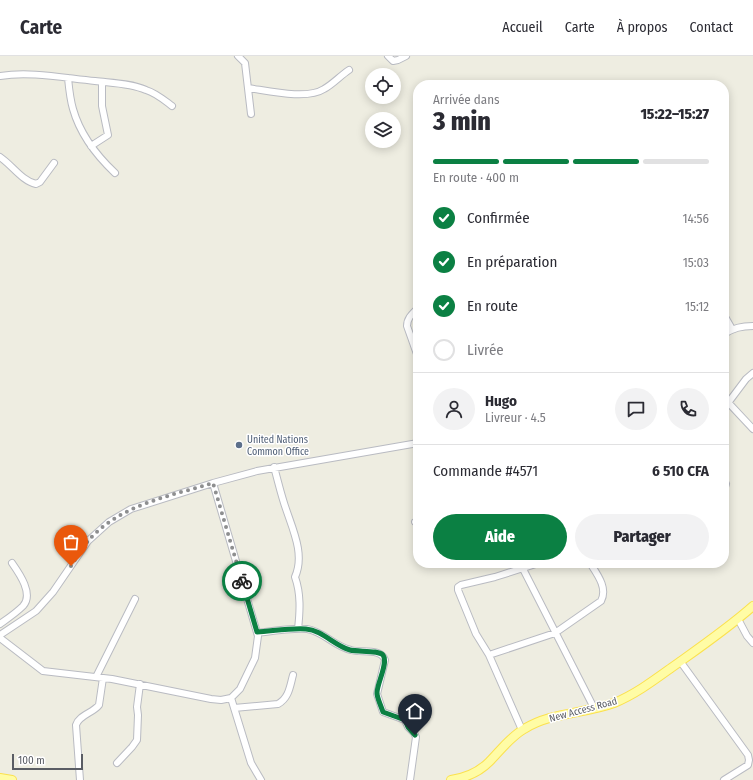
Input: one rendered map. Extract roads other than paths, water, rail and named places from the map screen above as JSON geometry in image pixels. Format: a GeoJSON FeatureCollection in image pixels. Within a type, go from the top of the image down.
{"type":"FeatureCollection","features":[{"type":"Feature","properties":{"kind":"main road","name":"New Access Road"},"geometry":{"type":"LineString","coordinates":[[451,780],[478,771],[522,730],[550,718],[614,703],[637,691],[710,641],[753,606]]}},
{"type":"Feature","properties":{"kind":"main road"},"geometry":{"type":"LineString","coordinates":[[0,778],[12,780]]}},
{"type":"Feature","properties":{"kind":"street"},"geometry":{"type":"LineString","coordinates":[[238,56],[245,63],[251,114]]}},
{"type":"Feature","properties":{"kind":"street"},"geometry":{"type":"LineString","coordinates":[[388,56],[393,61],[406,56]]}},
{"type":"Feature","properties":{"kind":"street"},"geometry":{"type":"LineString","coordinates":[[248,88],[301,95],[314,94],[324,89],[349,70]]}},
{"type":"Feature","properties":{"kind":"street"},"geometry":{"type":"LineString","coordinates":[[0,76],[11,74],[68,78],[126,85],[146,89],[172,106]]}},
{"type":"Feature","properties":{"kind":"street"},"geometry":{"type":"LineString","coordinates":[[68,78],[73,110],[91,146],[102,161],[115,173]]}},
{"type":"Feature","properties":{"kind":"street"},"geometry":{"type":"LineString","coordinates":[[91,146],[108,135],[102,106],[102,82]]}},
{"type":"Feature","properties":{"kind":"street"},"geometry":{"type":"LineString","coordinates":[[0,157],[23,177],[36,184],[40,182],[54,163]]}},
{"type":"Feature","properties":{"kind":"street"},"geometry":{"type":"LineString","coordinates":[[413,313],[409,317],[406,326],[413,344]]}},
{"type":"Feature","properties":{"kind":"street"},"geometry":{"type":"LineString","coordinates":[[729,324],[732,329]]}},
{"type":"Feature","properties":{"kind":"street"},"geometry":{"type":"LineString","coordinates":[[729,331],[743,326],[753,326]]}},
{"type":"Feature","properties":{"kind":"street"},"geometry":{"type":"LineString","coordinates":[[729,398],[753,373]]}},
{"type":"Feature","properties":{"kind":"street"},"geometry":{"type":"LineString","coordinates":[[729,404],[753,429]]}},
{"type":"Feature","properties":{"kind":"street"},"geometry":{"type":"LineString","coordinates":[[213,483],[257,632],[256,658],[240,690],[231,698],[221,700],[211,699],[140,684],[43,671],[30,662],[0,636],[36,611],[53,592],[88,540],[108,522],[131,509],[213,483],[274,467],[413,444]]}},
{"type":"Feature","properties":{"kind":"street"},"geometry":{"type":"LineString","coordinates":[[274,467],[297,539],[298,569],[294,577],[299,588],[300,604],[298,629]]}},
{"type":"Feature","properties":{"kind":"street"},"geometry":{"type":"LineString","coordinates":[[0,624],[22,607],[26,601],[24,582],[12,563]]}},
{"type":"Feature","properties":{"kind":"street"},"geometry":{"type":"LineString","coordinates":[[516,568],[495,577],[461,585],[458,587],[458,590],[476,634],[489,655],[522,730]]}},
{"type":"Feature","properties":{"kind":"street"},"geometry":{"type":"LineString","coordinates":[[522,568],[594,708]]}},
{"type":"Feature","properties":{"kind":"street"},"geometry":{"type":"LineString","coordinates":[[489,655],[555,633],[602,600],[604,596],[604,588],[593,568]]}},
{"type":"Feature","properties":{"kind":"street"},"geometry":{"type":"LineString","coordinates":[[96,677],[135,599]]}},
{"type":"Feature","properties":{"kind":"street"},"geometry":{"type":"LineString","coordinates":[[738,619],[747,636],[753,643]]}},
{"type":"Feature","properties":{"kind":"street"},"geometry":{"type":"LineString","coordinates":[[257,632],[307,629],[314,631],[351,650],[375,652],[384,656],[385,660],[377,694],[383,712],[405,720],[408,727],[416,737],[410,780]]}},
{"type":"Feature","properties":{"kind":"street"},"geometry":{"type":"LineString","coordinates":[[680,661],[748,756],[748,765],[724,780]]}},
{"type":"Feature","properties":{"kind":"street"},"geometry":{"type":"LineString","coordinates":[[234,708],[278,704],[287,695],[293,675]]}},
{"type":"Feature","properties":{"kind":"street"},"geometry":{"type":"LineString","coordinates":[[80,780],[76,725],[79,719],[97,708],[99,705],[103,678]]}},
{"type":"Feature","properties":{"kind":"street"},"geometry":{"type":"LineString","coordinates":[[117,763],[137,740],[137,707],[140,684]]}},
{"type":"Feature","properties":{"kind":"street"},"geometry":{"type":"LineString","coordinates":[[231,698],[251,763],[261,780]]}},
{"type":"Feature","properties":{"kind":"place","name":"United Nations Common Office"},"geometry":{"type":"Point","coordinates":[239,445]}}]}
